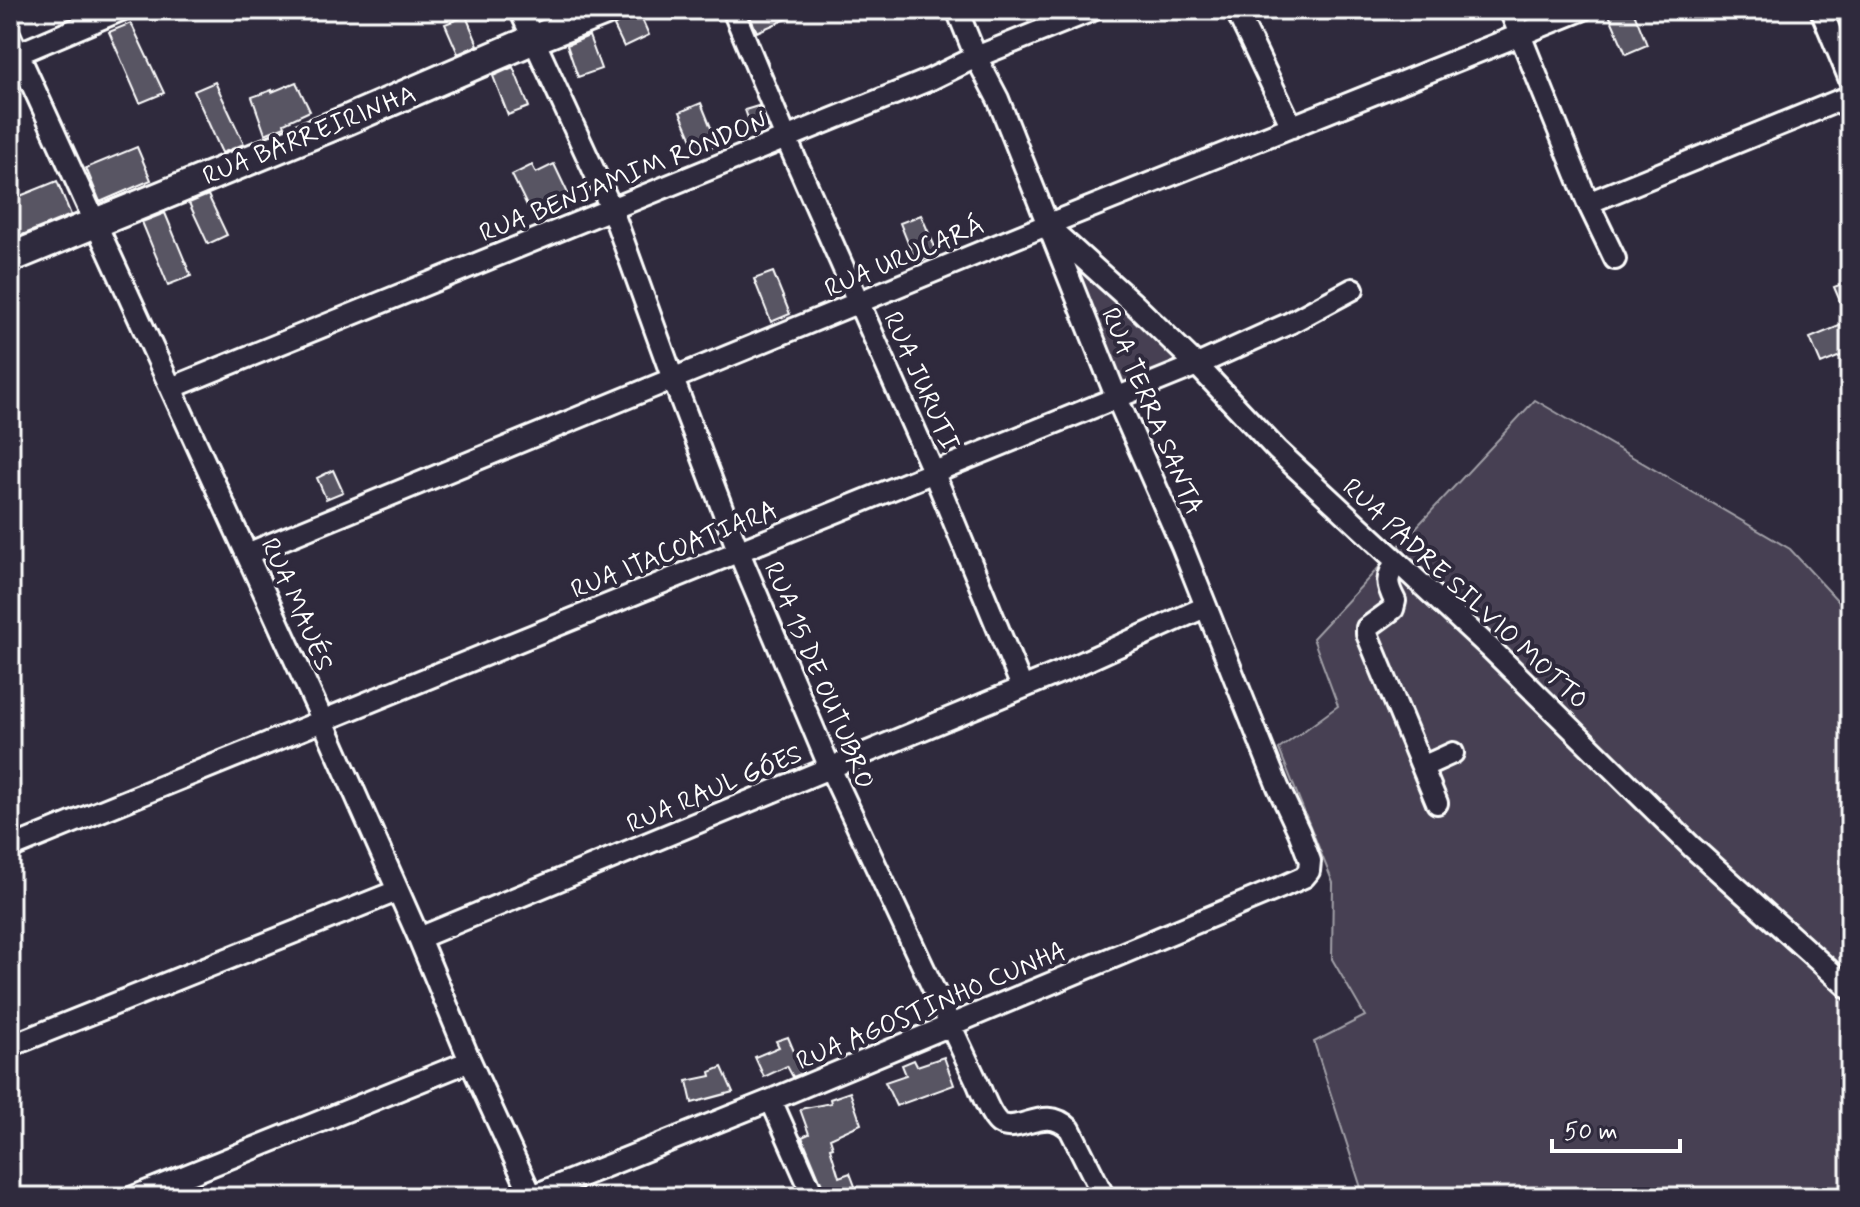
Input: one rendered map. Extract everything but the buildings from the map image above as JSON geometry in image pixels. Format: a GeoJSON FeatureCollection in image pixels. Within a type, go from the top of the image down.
{"type":"FeatureCollection","features":[{"type":"Feature","properties":{"kind":"street"},"geometry":{"type":"LineString","coordinates":[[13,48],[121,10]]}},
{"type":"Feature","properties":{"kind":"street","name":"RUA 15 DE OUTUBRO"},"geometry":{"type":"LineString","coordinates":[[520,10],[612,210],[738,550],[830,768],[949,1026],[1000,1124],[1008,1126],[1047,1119],[1064,1123],[1070,1129],[1104,1197]]}},
{"type":"Feature","properties":{"kind":"street","name":"RUA BARREIRINHA"},"geometry":{"type":"LineString","coordinates":[[10,258],[608,10]]}},
{"type":"Feature","properties":{"kind":"street","name":"RUA JURUTI"},"geometry":{"type":"LineString","coordinates":[[733,10],[933,471],[1022,687]]}},
{"type":"Feature","properties":{"kind":"street","name":"RUA TERRA SANTA"},"geometry":{"type":"LineString","coordinates":[[957,10],[976,57],[998,99],[1116,396],[1182,546],[1299,832]]}},
{"type":"Feature","properties":{"kind":"street","name":"RUA BENJAMIM RONDON"},"geometry":{"type":"LineString","coordinates":[[171,388],[612,210],[1093,10]]}},
{"type":"Feature","properties":{"kind":"street"},"geometry":{"type":"LineString","coordinates":[[1236,10],[1292,127]]}},
{"type":"Feature","properties":{"kind":"street"},"geometry":{"type":"LineString","coordinates":[[1510,10],[1588,203],[1615,259]]}},
{"type":"Feature","properties":{"kind":"street","name":"RUA URUCARÁ"},"geometry":{"type":"LineString","coordinates":[[247,554],[1582,10]]}},
{"type":"Feature","properties":{"kind":"street"},"geometry":{"type":"LineString","coordinates":[[1821,10],[1850,80]]}},
{"type":"Feature","properties":{"kind":"street","name":"RUA MAUÉS"},"geometry":{"type":"LineString","coordinates":[[13,48],[323,721],[532,1196]]}},
{"type":"Feature","properties":{"kind":"street"},"geometry":{"type":"LineString","coordinates":[[1588,203],[1850,96]]}},
{"type":"Feature","properties":{"kind":"street","name":"RUA PADRE SILVIO MOTTO"},"geometry":{"type":"LineString","coordinates":[[1050,226],[1197,365],[1277,450],[1490,648],[1692,847],[1850,989]]}},
{"type":"Feature","properties":{"kind":"street","name":"RUA ITACOATIARA"},"geometry":{"type":"LineString","coordinates":[[10,848],[1197,365],[1290,323],[1353,289]]}},
{"type":"Feature","properties":{"kind":"street"},"geometry":{"type":"LineString","coordinates":[[1396,561],[1387,586],[1395,601],[1393,609],[1367,628],[1367,634],[1437,803]]}},
{"type":"Feature","properties":{"kind":"street","name":"RUA RAUL GÓES"},"geometry":{"type":"LineString","coordinates":[[419,938],[1068,669],[1205,607]]}},
{"type":"Feature","properties":{"kind":"street"},"geometry":{"type":"LineString","coordinates":[[1422,767],[1453,753]]}},
{"type":"Feature","properties":{"kind":"street","name":"RUA AGOSTINHO CUNHA"},"geometry":{"type":"LineString","coordinates":[[532,1196],[771,1100],[1304,877],[1309,871],[1310,861],[1299,832]]}},
{"type":"Feature","properties":{"kind":"street"},"geometry":{"type":"LineString","coordinates":[[10,1046],[397,891]]}},
{"type":"Feature","properties":{"kind":"street"},"geometry":{"type":"LineString","coordinates":[[133,1197],[470,1061]]}},
{"type":"Feature","properties":{"kind":"street"},"geometry":{"type":"LineString","coordinates":[[771,1100],[814,1197]]}},
{"type":"Feature","properties":{"kind":"shaded area"},"geometry":{"type":"Polygon","coordinates":[[[1049,224],[1193,363],[1116,396],[1049,224]]]}},
{"type":"Feature","properties":{"kind":"shaded area"},"geometry":{"type":"Polygon","coordinates":[[[1535,400],[1790,549],[1850,614],[1850,1197],[1364,1197],[1314,1042],[1365,1016],[1332,959],[1333,883],[1279,749],[1338,706],[1313,638],[1535,400]]]}}]}
